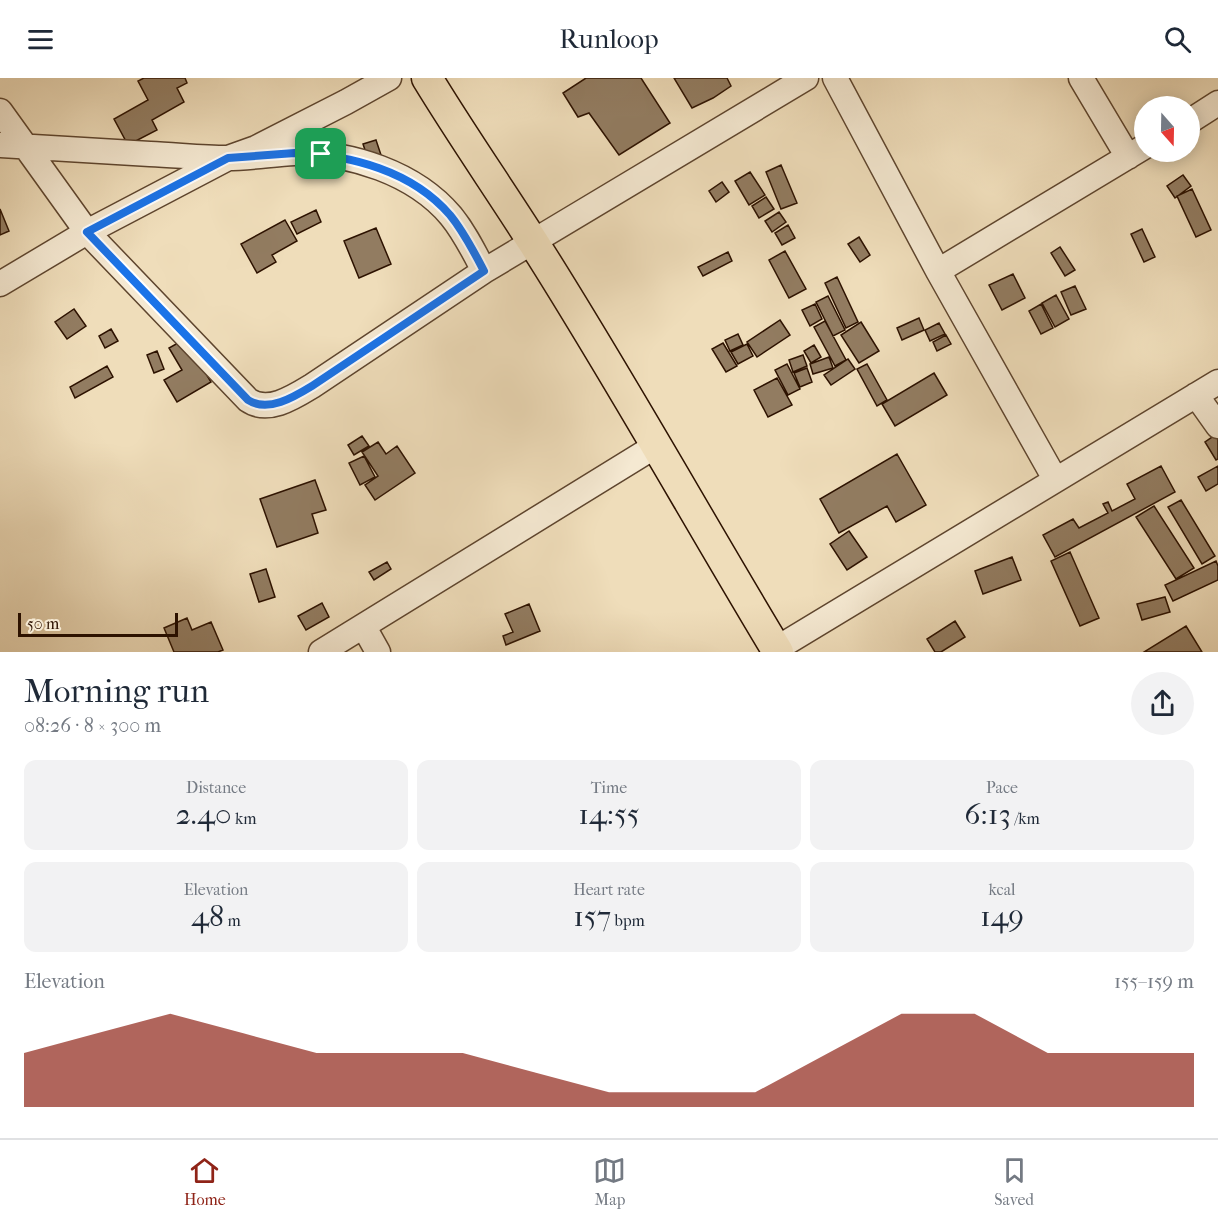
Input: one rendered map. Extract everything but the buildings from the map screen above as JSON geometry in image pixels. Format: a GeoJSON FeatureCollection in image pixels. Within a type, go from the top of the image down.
{"type":"FeatureCollection","features":[{"type":"Feature","properties":{"kind":"main road"},"geometry":{"type":"LineString","coordinates":[[427,78],[490,179],[533,242],[657,445],[777,650]]}},
{"type":"Feature","properties":{"kind":"street"},"geometry":{"type":"LineString","coordinates":[[0,284],[87,232],[228,158],[266,142],[389,78]]}},
{"type":"Feature","properties":{"kind":"street"},"geometry":{"type":"LineString","coordinates":[[0,111],[87,232],[248,400],[255,405],[263,406],[283,401],[312,386],[484,271],[806,78]]}},
{"type":"Feature","properties":{"kind":"street"},"geometry":{"type":"LineString","coordinates":[[835,78],[938,270],[1055,479]]}},
{"type":"Feature","properties":{"kind":"street"},"geometry":{"type":"LineString","coordinates":[[1081,78],[1134,149]]}},
{"type":"Feature","properties":{"kind":"street"},"geometry":{"type":"LineString","coordinates":[[1200,114],[1218,104]]}},
{"type":"Feature","properties":{"kind":"street"},"geometry":{"type":"LineString","coordinates":[[0,145],[228,158],[295,153],[321,154],[378,168],[405,180],[437,201],[452,217],[467,239],[484,271]]}},
{"type":"Feature","properties":{"kind":"street"},"geometry":{"type":"LineString","coordinates":[[938,270],[1134,153]]}},
{"type":"Feature","properties":{"kind":"street"},"geometry":{"type":"LineString","coordinates":[[777,650],[1218,382]]}},
{"type":"Feature","properties":{"kind":"street"},"geometry":{"type":"LineString","coordinates":[[1196,395],[1218,426]]}},
{"type":"Feature","properties":{"kind":"street"},"geometry":{"type":"LineString","coordinates":[[321,652],[657,445]]}},
{"type":"Feature","properties":{"kind":"street"},"geometry":{"type":"LineString","coordinates":[[364,627],[378,652]]}},
{"type":"Feature","properties":{"kind":"route"},"geometry":{"type":"LineString","coordinates":[[295,153],[321,154],[345,158],[378,168],[405,180],[437,201],[452,217],[467,239],[484,271],[332,375],[296,396],[263,406],[255,405],[143,293],[87,232],[228,158],[295,153]]}}]}
